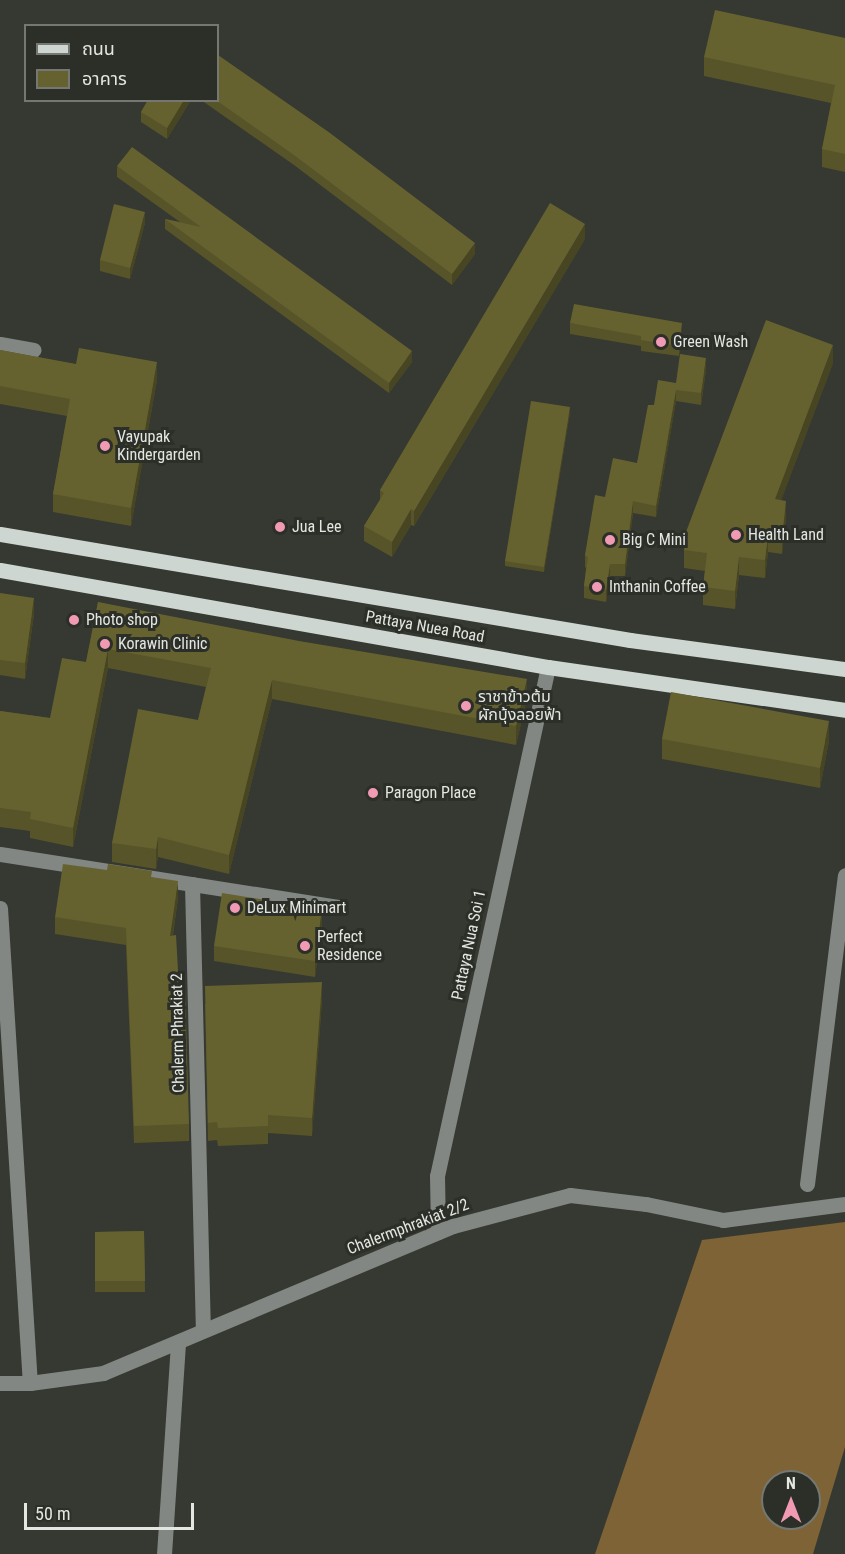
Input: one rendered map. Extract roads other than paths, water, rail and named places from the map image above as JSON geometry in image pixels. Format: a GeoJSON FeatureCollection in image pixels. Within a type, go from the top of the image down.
{"type":"FeatureCollection","features":[{"type":"Feature","properties":{"kind":"main road","name":"Pattaya Nuea Road"},"geometry":{"type":"LineString","coordinates":[[0,534],[630,640],[845,669]]}},
{"type":"Feature","properties":{"kind":"main road","name":"Pattaya Nuea Road"},"geometry":{"type":"LineString","coordinates":[[0,570],[548,667],[845,710]]}},
{"type":"Feature","properties":{"kind":"street"},"geometry":{"type":"LineString","coordinates":[[0,344],[33,350]]}},
{"type":"Feature","properties":{"kind":"street","name":"Pattaya Nua Soi 1"},"geometry":{"type":"LineString","coordinates":[[438,1232],[437,1176],[548,667]]}},
{"type":"Feature","properties":{"kind":"street"},"geometry":{"type":"LineString","coordinates":[[0,854],[338,907]]}},
{"type":"Feature","properties":{"kind":"street"},"geometry":{"type":"LineString","coordinates":[[807,1184],[845,875]]}},
{"type":"Feature","properties":{"kind":"street","name":"Chalerm Phrakiat 2"},"geometry":{"type":"LineString","coordinates":[[192,884],[203,1330]]}},
{"type":"Feature","properties":{"kind":"street"},"geometry":{"type":"LineString","coordinates":[[0,908],[30,1383]]}},
{"type":"Feature","properties":{"kind":"street","name":"Chalermphrakiat 2/2"},"geometry":{"type":"LineString","coordinates":[[0,1383],[30,1383],[104,1373],[178,1344],[203,1330],[438,1232],[570,1195],[646,1204],[723,1220],[845,1204]]}},
{"type":"Feature","properties":{"kind":"street"},"geometry":{"type":"LineString","coordinates":[[164,1554],[178,1344]]}},
{"type":"Feature","properties":{"kind":"place","name":"Green Wash"},"geometry":{"type":"Point","coordinates":[661,342]}},
{"type":"Feature","properties":{"kind":"place","name":"Vayupak Kindergarden"},"geometry":{"type":"Point","coordinates":[105,446]}},
{"type":"Feature","properties":{"kind":"place","name":"Jua Lee"},"geometry":{"type":"Point","coordinates":[280,527]}},
{"type":"Feature","properties":{"kind":"place","name":"Health Land"},"geometry":{"type":"Point","coordinates":[736,535]}},
{"type":"Feature","properties":{"kind":"place","name":"Big C Mini"},"geometry":{"type":"Point","coordinates":[610,540]}},
{"type":"Feature","properties":{"kind":"place","name":"Inthanin Coffee"},"geometry":{"type":"Point","coordinates":[597,587]}},
{"type":"Feature","properties":{"kind":"place","name":"Photo shop"},"geometry":{"type":"Point","coordinates":[74,620]}},
{"type":"Feature","properties":{"kind":"place","name":"Korawin Clinic"},"geometry":{"type":"Point","coordinates":[105,644]}},
{"type":"Feature","properties":{"kind":"place","name":"ราชาข้าวต้ม ผักบุ้งลอยฟ้า"},"geometry":{"type":"Point","coordinates":[466,706]}},
{"type":"Feature","properties":{"kind":"place","name":"Paragon Place"},"geometry":{"type":"Point","coordinates":[373,793]}},
{"type":"Feature","properties":{"kind":"place","name":"DeLux Minimart"},"geometry":{"type":"Point","coordinates":[235,908]}},
{"type":"Feature","properties":{"kind":"place","name":"Perfect Residence"},"geometry":{"type":"Point","coordinates":[305,946]}}]}
